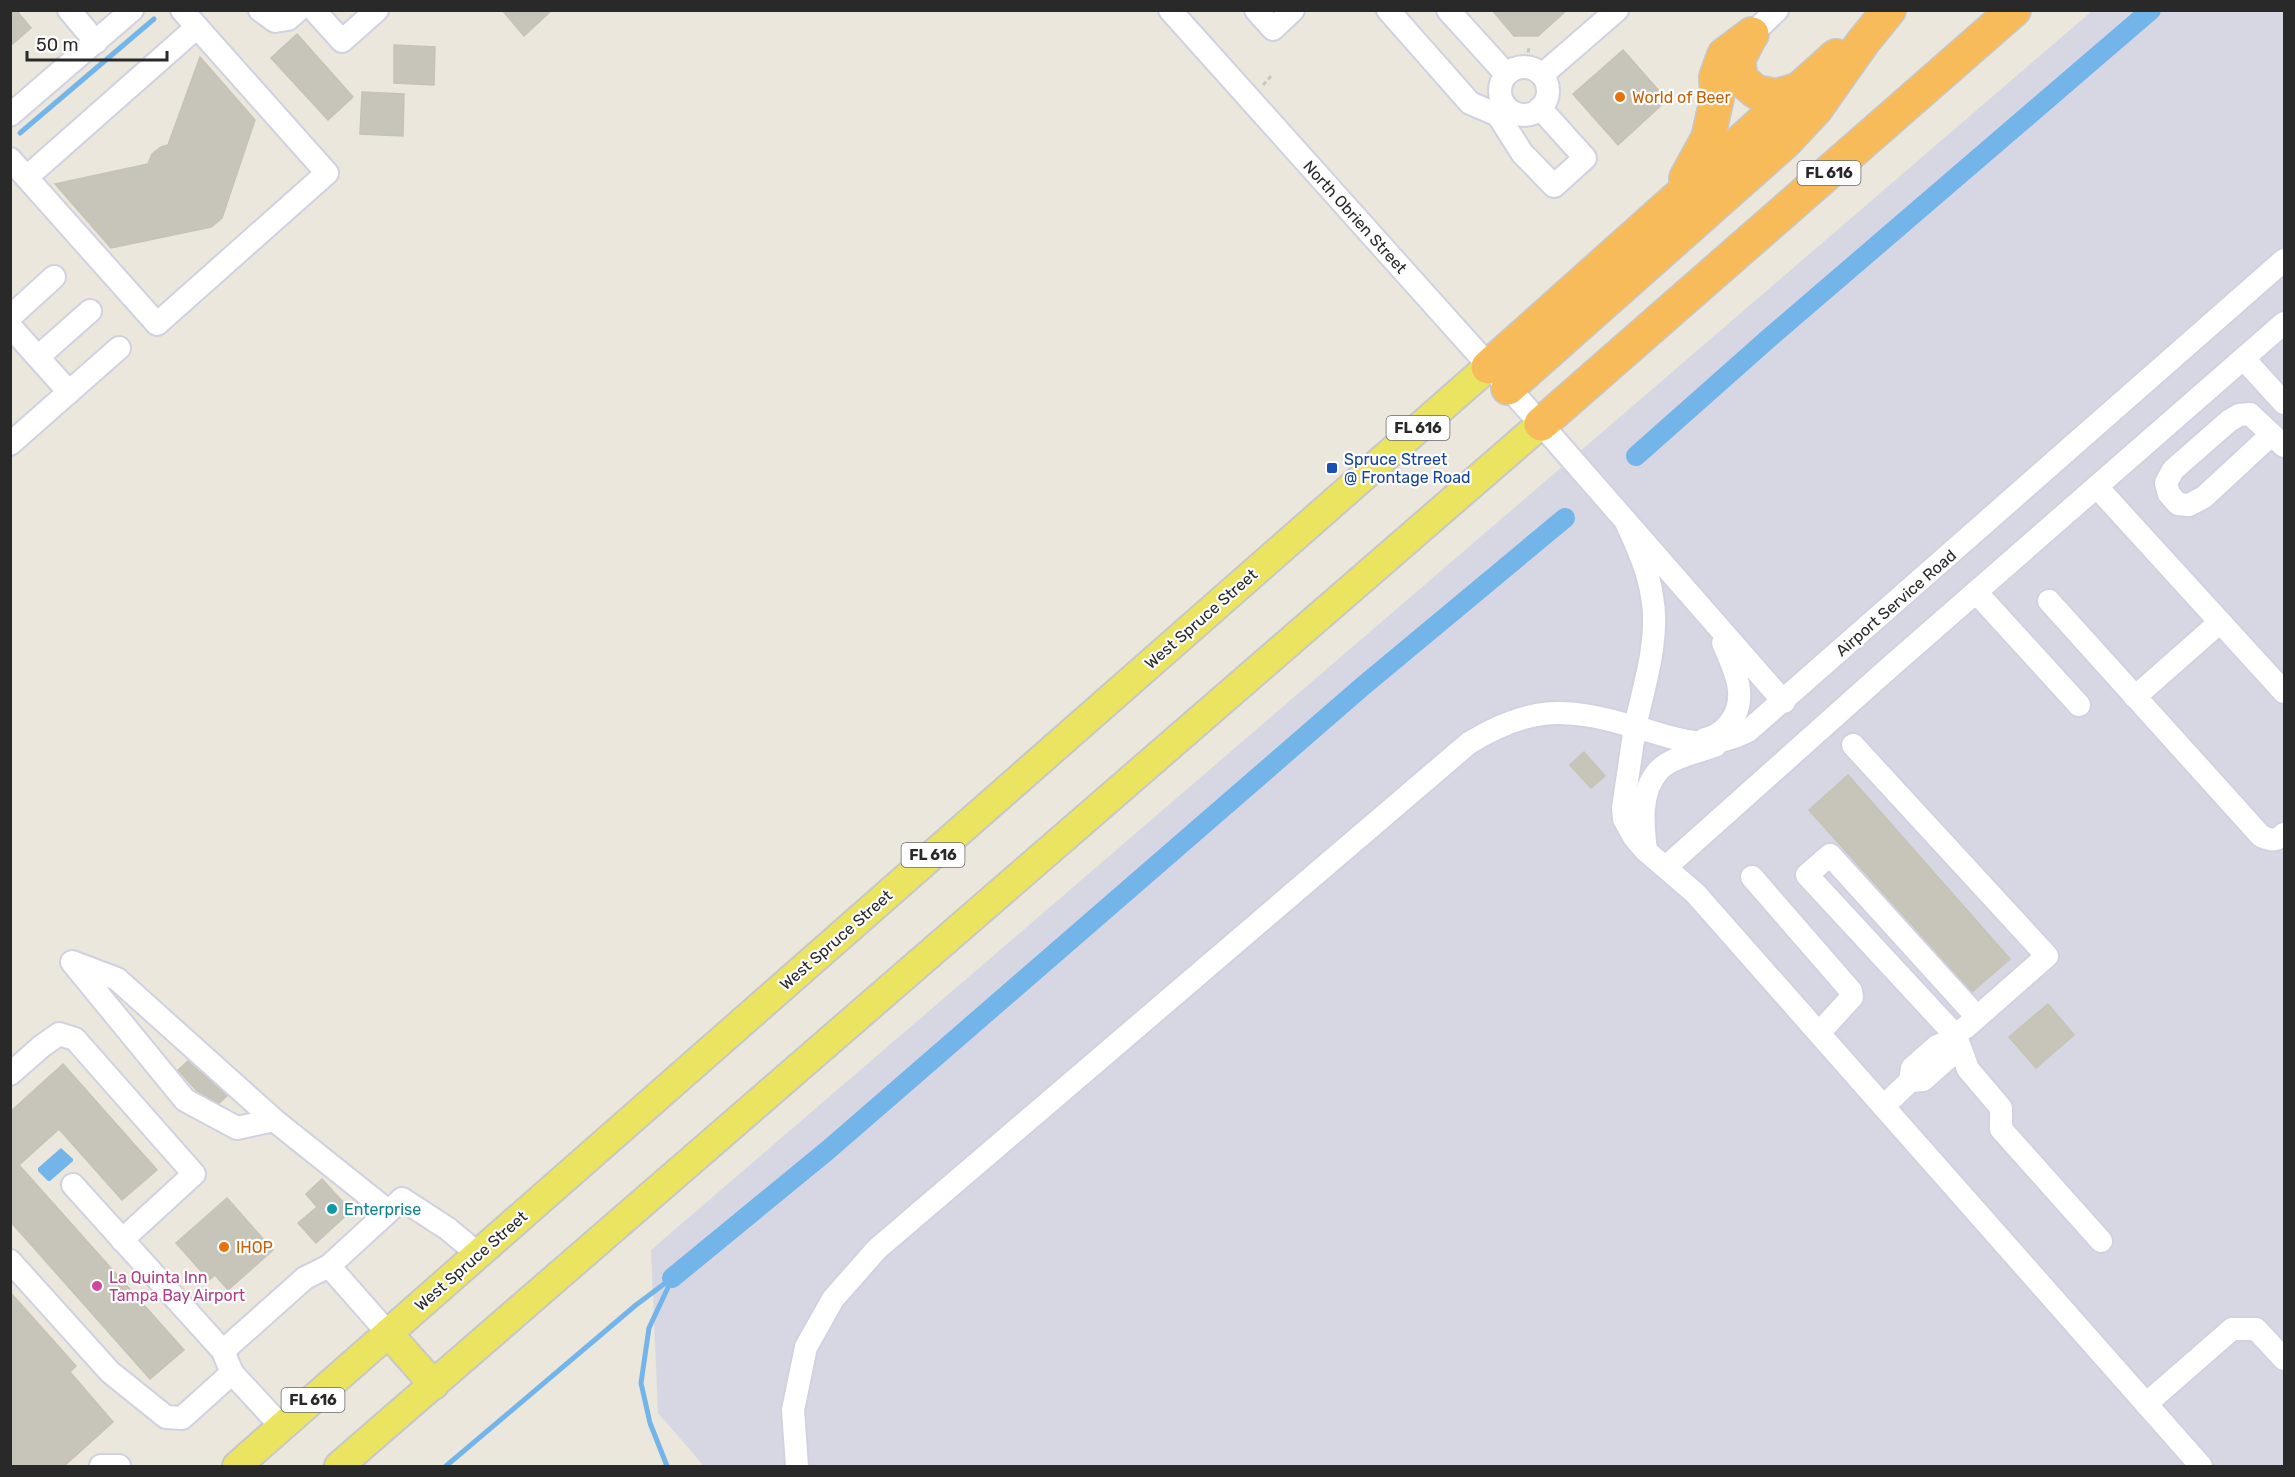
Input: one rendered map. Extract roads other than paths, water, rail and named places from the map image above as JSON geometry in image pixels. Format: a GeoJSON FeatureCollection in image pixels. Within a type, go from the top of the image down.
{"type":"FeatureCollection","features":[{"type":"Feature","properties":{"kind":"highway"},"geometry":{"type":"LineString","coordinates":[[1498,377],[1785,142],[1815,110],[1888,10]]}},
{"type":"Feature","properties":{"kind":"highway","name":"FL 616"},"geometry":{"type":"LineString","coordinates":[[1498,377],[1675,198],[1888,10]]}},
{"type":"Feature","properties":{"kind":"highway","name":"FL 616"},"geometry":{"type":"LineString","coordinates":[[1540,424],[2014,10]]}},
{"type":"Feature","properties":{"kind":"highway"},"geometry":{"type":"LineString","coordinates":[[1752,34],[1738,60],[1741,79],[1756,92],[1776,96],[1800,89]]}},
{"type":"Feature","properties":{"kind":"highway"},"geometry":{"type":"LineString","coordinates":[[1675,198],[1708,138],[1717,98],[1716,77],[1724,55],[1752,34]]}},
{"type":"Feature","properties":{"kind":"main road","name":"West Spruce Street"},"geometry":{"type":"LineString","coordinates":[[237,1467],[478,1254],[1498,377]]}},
{"type":"Feature","properties":{"kind":"main road","name":"FL 616"},"geometry":{"type":"LineString","coordinates":[[339,1467],[1540,424]]}},
{"type":"Feature","properties":{"kind":"main road"},"geometry":{"type":"LineString","coordinates":[[388,1333],[434,1385]]}},
{"type":"Feature","properties":{"kind":"street"},"geometry":{"type":"LineString","coordinates":[[69,10],[96,42]]}},
{"type":"Feature","properties":{"kind":"street"},"geometry":{"type":"LineString","coordinates":[[10,116],[132,10]]}},
{"type":"Feature","properties":{"kind":"street"},"geometry":{"type":"LineString","coordinates":[[10,159],[158,324],[327,173],[182,10]]}},
{"type":"Feature","properties":{"kind":"street"},"geometry":{"type":"LineString","coordinates":[[260,10],[275,21],[288,19],[298,10]]}},
{"type":"Feature","properties":{"kind":"street"},"geometry":{"type":"LineString","coordinates":[[314,10],[342,41],[377,10]]}},
{"type":"Feature","properties":{"kind":"street","name":"North Obrien Street"},"geometry":{"type":"LineString","coordinates":[[1170,10],[1540,424]]}},
{"type":"Feature","properties":{"kind":"street"},"geometry":{"type":"LineString","coordinates":[[1256,10],[1273,29],[1293,10]]}},
{"type":"Feature","properties":{"kind":"street"},"geometry":{"type":"LineString","coordinates":[[1388,10],[1470,104],[1523,116],[1531,115],[1540,108],[1547,98],[1548,90],[1526,66],[1448,10]]}},
{"type":"Feature","properties":{"kind":"street"},"geometry":{"type":"LineString","coordinates":[[1540,108],[1585,158],[1554,186],[1522,153],[1502,112],[1499,89],[1526,66],[1617,10]]}},
{"type":"Feature","properties":{"kind":"street"},"geometry":{"type":"LineString","coordinates":[[1752,34],[1777,10]]}},
{"type":"Feature","properties":{"kind":"street"},"geometry":{"type":"LineString","coordinates":[[27,177],[197,27]]}},
{"type":"Feature","properties":{"kind":"street","name":"Airport Service Road"},"geometry":{"type":"LineString","coordinates":[[1736,737],[1756,725],[1784,702],[2284,260]]}},
{"type":"Feature","properties":{"kind":"street"},"geometry":{"type":"LineString","coordinates":[[10,317],[54,277]]}},
{"type":"Feature","properties":{"kind":"street"},"geometry":{"type":"LineString","coordinates":[[38,357],[90,311]]}},
{"type":"Feature","properties":{"kind":"street"},"geometry":{"type":"LineString","coordinates":[[1666,867],[2284,323]]}},
{"type":"Feature","properties":{"kind":"street"},"geometry":{"type":"LineString","coordinates":[[10,326],[69,392]]}},
{"type":"Feature","properties":{"kind":"street"},"geometry":{"type":"LineString","coordinates":[[10,444],[119,348]]}},
{"type":"Feature","properties":{"kind":"street"},"geometry":{"type":"LineString","coordinates":[[2244,358],[2284,403]]}},
{"type":"Feature","properties":{"kind":"street"},"geometry":{"type":"LineString","coordinates":[[2250,414],[2278,440],[2204,497],[2189,505],[2178,504],[2169,494],[2166,483],[2173,470],[2239,415],[2250,414]]}},
{"type":"Feature","properties":{"kind":"street"},"geometry":{"type":"LineString","coordinates":[[1540,424],[1784,702]]}},
{"type":"Feature","properties":{"kind":"street"},"geometry":{"type":"LineString","coordinates":[[2097,487],[2284,692]]}},
{"type":"Feature","properties":{"kind":"street"},"geometry":{"type":"LineString","coordinates":[[1626,522],[1644,564],[1653,598],[1653,637],[1635,727],[1623,808],[1628,828],[1646,851],[1695,893],[2201,1467]]}},
{"type":"Feature","properties":{"kind":"street"},"geometry":{"type":"LineString","coordinates":[[1976,592],[2079,705]]}},
{"type":"Feature","properties":{"kind":"street"},"geometry":{"type":"LineString","coordinates":[[2049,601],[2261,837],[2271,840],[2279,839],[2284,834]]}},
{"type":"Feature","properties":{"kind":"street"},"geometry":{"type":"LineString","coordinates":[[1689,741],[1714,737],[1736,715],[1741,702],[1738,680],[1713,622]]}},
{"type":"Feature","properties":{"kind":"street"},"geometry":{"type":"LineString","coordinates":[[2135,697],[2220,622]]}},
{"type":"Feature","properties":{"kind":"street"},"geometry":{"type":"LineString","coordinates":[[791,1465],[793,1410],[806,1347],[833,1299],[877,1249],[1469,743],[1486,732],[1520,717],[1552,712],[1599,717],[1689,741],[1711,744],[1736,737]]}},
{"type":"Feature","properties":{"kind":"street"},"geometry":{"type":"LineString","coordinates":[[1646,851],[1643,811],[1648,789],[1660,770],[1676,760],[1736,737]]}},
{"type":"Feature","properties":{"kind":"street"},"geometry":{"type":"LineString","coordinates":[[1853,745],[2047,956],[1953,1038],[1949,1057],[1923,1080],[1910,1081],[1884,1106]]}},
{"type":"Feature","properties":{"kind":"street"},"geometry":{"type":"LineString","coordinates":[[1977,1017],[1830,855],[1807,875],[1953,1038],[1968,1069],[2001,1108],[2001,1130],[2102,1241]]}},
{"type":"Feature","properties":{"kind":"street"},"geometry":{"type":"LineString","coordinates":[[1752,877],[1851,991],[1852,997],[1819,1033]]}},
{"type":"Feature","properties":{"kind":"street"},"geometry":{"type":"LineString","coordinates":[[274,1120],[237,1128],[185,1100],[72,962],[117,979],[274,1120],[388,1211]]}},
{"type":"Feature","properties":{"kind":"street"},"geometry":{"type":"LineString","coordinates":[[10,1074],[59,1034],[75,1039],[194,1174],[122,1240]]}},
{"type":"Feature","properties":{"kind":"street"},"geometry":{"type":"LineString","coordinates":[[73,1185],[223,1352],[232,1373],[282,1427]]}},
{"type":"Feature","properties":{"kind":"street"},"geometry":{"type":"LineString","coordinates":[[223,1352],[305,1278],[329,1266],[402,1199],[448,1229],[478,1254]]}},
{"type":"Feature","properties":{"kind":"street"},"geometry":{"type":"LineString","coordinates":[[10,1261],[110,1372],[166,1417],[182,1418],[232,1373]]}},
{"type":"Feature","properties":{"kind":"street"},"geometry":{"type":"LineString","coordinates":[[329,1266],[388,1333]]}},
{"type":"Feature","properties":{"kind":"street"},"geometry":{"type":"LineString","coordinates":[[2146,1404],[2232,1329],[2256,1329],[2284,1359]]}},
{"type":"Feature","properties":{"kind":"street"},"geometry":{"type":"LineString","coordinates":[[100,1467],[119,1467]]}},
{"type":"Feature","properties":{"kind":"water"},"geometry":{"type":"Polygon","coordinates":[[[61,1148],[73,1161],[48,1181],[38,1171],[38,1168],[61,1148]]]}},
{"type":"Feature","properties":{"kind":"waterway"},"geometry":{"type":"LineString","coordinates":[[1636,456],[1768,339],[2151,10]]}},
{"type":"Feature","properties":{"kind":"waterway"},"geometry":{"type":"LineString","coordinates":[[20,133],[154,19]]}},
{"type":"Feature","properties":{"kind":"waterway"},"geometry":{"type":"LineString","coordinates":[[672,1278],[828,1150],[1363,686],[1565,518]]}},
{"type":"Feature","properties":{"kind":"waterway"},"geometry":{"type":"LineString","coordinates":[[446,1466],[636,1305],[672,1278]]}},
{"type":"Feature","properties":{"kind":"waterway"},"geometry":{"type":"LineString","coordinates":[[667,1466],[650,1423],[641,1383],[649,1328],[672,1279]]}},
{"type":"Feature","properties":{"kind":"place","name":"World of Beer"},"geometry":{"type":"Point","coordinates":[1620,97]}},
{"type":"Feature","properties":{"kind":"place","name":"Spruce Street @ Frontage Road"},"geometry":{"type":"Point","coordinates":[1332,468]}},
{"type":"Feature","properties":{"kind":"place","name":"Enterprise"},"geometry":{"type":"Point","coordinates":[332,1209]}},
{"type":"Feature","properties":{"kind":"place","name":"IHOP"},"geometry":{"type":"Point","coordinates":[224,1247]}},
{"type":"Feature","properties":{"kind":"place","name":"La Quinta Inn Tampa Bay Airport"},"geometry":{"type":"Point","coordinates":[97,1286]}}]}
